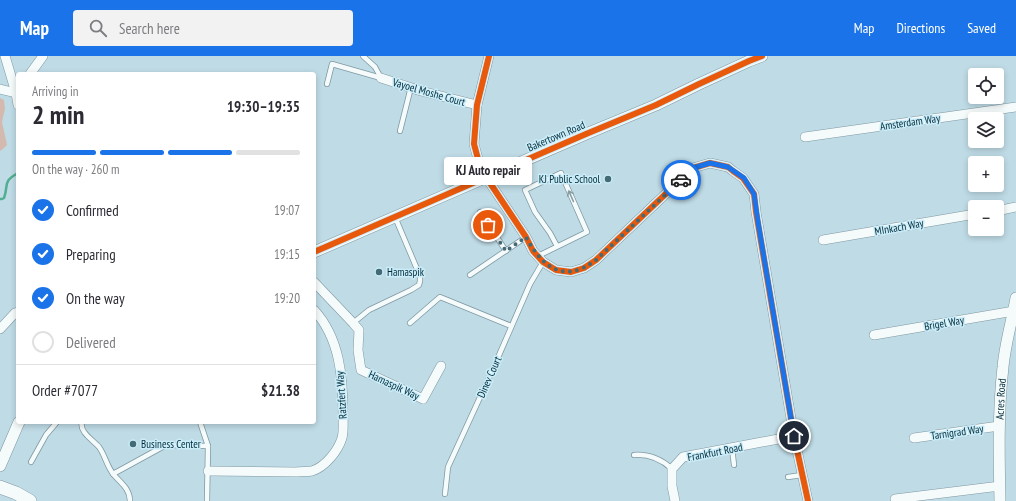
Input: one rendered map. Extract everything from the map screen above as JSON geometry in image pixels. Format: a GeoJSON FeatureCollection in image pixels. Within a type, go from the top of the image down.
{"type":"FeatureCollection","features":[{"type":"Feature","properties":{"kind":"main road"},"geometry":{"type":"LineString","coordinates":[[0,487],[16,493],[30,501]]}},
{"type":"Feature","properties":{"kind":"street"},"geometry":{"type":"LineString","coordinates":[[5,56],[16,89]]}},
{"type":"Feature","properties":{"kind":"street"},"geometry":{"type":"LineString","coordinates":[[31,72],[43,56]]}},
{"type":"Feature","properties":{"kind":"street"},"geometry":{"type":"LineString","coordinates":[[489,56],[477,105],[474,144],[478,159],[486,177],[526,237],[533,251],[556,270],[571,272],[584,268],[596,260],[693,168],[710,163],[728,167],[744,178],[754,194],[794,436],[808,501]]}},
{"type":"Feature","properties":{"kind":"street","name":"Bakertown Road"},"geometry":{"type":"LineString","coordinates":[[316,251],[656,105],[698,84],[762,56]]}},
{"type":"Feature","properties":{"kind":"street","name":"Vayoel Moshe Court"},"geometry":{"type":"LineString","coordinates":[[381,78],[411,88],[477,105]]}},
{"type":"Feature","properties":{"kind":"street"},"geometry":{"type":"LineString","coordinates":[[0,89],[16,92]]}},
{"type":"Feature","properties":{"kind":"street","name":"Amsterdam Way"},"geometry":{"type":"LineString","coordinates":[[805,137],[1016,107]]}},
{"type":"Feature","properties":{"kind":"street"},"geometry":{"type":"LineString","coordinates":[[1004,210],[1016,207]]}},
{"type":"Feature","properties":{"kind":"street","name":"MInkach Way"},"geometry":{"type":"LineString","coordinates":[[823,240],[968,215]]}},
{"type":"Feature","properties":{"kind":"street","name":"Hamaspik Way"},"geometry":{"type":"LineString","coordinates":[[316,284],[359,330],[358,350],[361,370],[423,399],[441,366]]}},
{"type":"Feature","properties":{"kind":"street","name":"Acres Road"},"geometry":{"type":"LineString","coordinates":[[1000,501],[999,426],[1003,367],[1016,298]]}},
{"type":"Feature","properties":{"kind":"street","name":"Brigel Way"},"geometry":{"type":"LineString","coordinates":[[874,335],[1014,311]]}},
{"type":"Feature","properties":{"kind":"street"},"geometry":{"type":"LineString","coordinates":[[0,329],[16,313]]}},
{"type":"Feature","properties":{"kind":"street","name":"Ratzfert Way"},"geometry":{"type":"LineString","coordinates":[[208,471],[311,471],[319,468],[329,460],[343,437],[343,394],[337,351],[327,328],[316,313]]}},
{"type":"Feature","properties":{"kind":"street"},"geometry":{"type":"LineString","coordinates":[[0,466],[18,424]]}},
{"type":"Feature","properties":{"kind":"street","name":"Tarnigrad Way"},"geometry":{"type":"LineString","coordinates":[[914,438],[999,426]]}},
{"type":"Feature","properties":{"kind":"street","name":"Frankfurt Road"},"geometry":{"type":"LineString","coordinates":[[672,469],[683,457],[794,436]]}},
{"type":"Feature","properties":{"kind":"street"},"geometry":{"type":"LineString","coordinates":[[672,469],[672,486],[675,501]]}},
{"type":"Feature","properties":{"kind":"street"},"geometry":{"type":"LineString","coordinates":[[895,499],[1000,486]]}},
{"type":"Feature","properties":{"kind":"lane"},"geometry":{"type":"LineString","coordinates":[[363,56],[375,66],[381,78]]}},
{"type":"Feature","properties":{"kind":"lane"},"geometry":{"type":"LineString","coordinates":[[327,84],[332,64],[381,78]]}},
{"type":"Feature","properties":{"kind":"lane"},"geometry":{"type":"LineString","coordinates":[[400,131],[411,88]]}},
{"type":"Feature","properties":{"kind":"lane"},"geometry":{"type":"LineString","coordinates":[[541,259],[557,246],[587,232],[561,174],[525,190],[535,212],[550,232],[557,246]]}},
{"type":"Feature","properties":{"kind":"lane"},"geometry":{"type":"LineString","coordinates":[[480,212],[506,251]]}},
{"type":"Feature","properties":{"kind":"lane"},"geometry":{"type":"LineString","coordinates":[[353,323],[369,310],[412,290],[419,285],[420,276],[395,217]]}},
{"type":"Feature","properties":{"kind":"lane"},"geometry":{"type":"LineString","coordinates":[[470,275],[526,237]]}},
{"type":"Feature","properties":{"kind":"lane","name":"Dinev Court"},"geometry":{"type":"LineString","coordinates":[[445,494],[448,467],[541,259]]}},
{"type":"Feature","properties":{"kind":"lane"},"geometry":{"type":"LineString","coordinates":[[410,323],[440,297],[511,326]]}},
{"type":"Feature","properties":{"kind":"lane"},"geometry":{"type":"LineString","coordinates":[[31,462],[46,435],[55,424]]}},
{"type":"Feature","properties":{"kind":"lane"},"geometry":{"type":"LineString","coordinates":[[82,424],[82,430],[100,448],[113,474],[127,488],[130,501]]}},
{"type":"Feature","properties":{"kind":"lane"},"geometry":{"type":"LineString","coordinates":[[201,424],[208,446],[208,501]]}},
{"type":"Feature","properties":{"kind":"lane"},"geometry":{"type":"LineString","coordinates":[[113,474],[166,445],[208,446]]}},
{"type":"Feature","properties":{"kind":"lane"},"geometry":{"type":"LineString","coordinates":[[732,448],[734,466]]}},
{"type":"Feature","properties":{"kind":"lane"},"geometry":{"type":"LineString","coordinates":[[634,455],[643,454],[652,457],[664,462],[672,469]]}},
{"type":"Feature","properties":{"kind":"lane"},"geometry":{"type":"LineString","coordinates":[[788,477],[802,475]]}},
{"type":"Feature","properties":{"kind":"shaded area"},"geometry":{"type":"Polygon","coordinates":[[[0,98],[4,100],[5,109],[2,122],[7,145],[0,151],[0,98]]]}},
{"type":"Feature","properties":{"kind":"waterway"},"geometry":{"type":"LineString","coordinates":[[0,199],[4,198],[8,181],[16,174]]}},
{"type":"Feature","properties":{"kind":"cycle path"},"geometry":{"type":"LineString","coordinates":[[489,56],[477,105],[474,144],[478,159],[486,177],[526,237],[533,251],[543,262],[556,270],[571,272],[584,268],[596,260],[693,168],[710,163],[728,167],[743,178],[754,194],[794,436],[808,501]]}},
{"type":"Feature","properties":{"kind":"cycle path"},"geometry":{"type":"LineString","coordinates":[[316,251],[656,105],[762,56]]}},
{"type":"Feature","properties":{"kind":"way so far"},"geometry":{"type":"LineString","coordinates":[[488,225],[506,251],[526,237],[533,251],[543,262],[556,270],[571,272],[584,268],[596,260],[681,180]]}},
{"type":"Feature","properties":{"kind":"place","name":"KJ Public School"},"geometry":{"type":"Point","coordinates":[608,179]}},
{"type":"Feature","properties":{"kind":"place","name":"KJ Auto repair"},"geometry":{"type":"Point","coordinates":[488,225]}},
{"type":"Feature","properties":{"kind":"place","name":"Hamaspik"},"geometry":{"type":"Point","coordinates":[379,272]}},
{"type":"Feature","properties":{"kind":"place","name":"Business Center"},"geometry":{"type":"Point","coordinates":[133,444]}},
{"type":"Feature","properties":{"kind":"route"},"geometry":{"type":"LineString","coordinates":[[681,180],[693,168],[710,163],[728,167],[744,178],[754,194],[794,436]]}}]}
